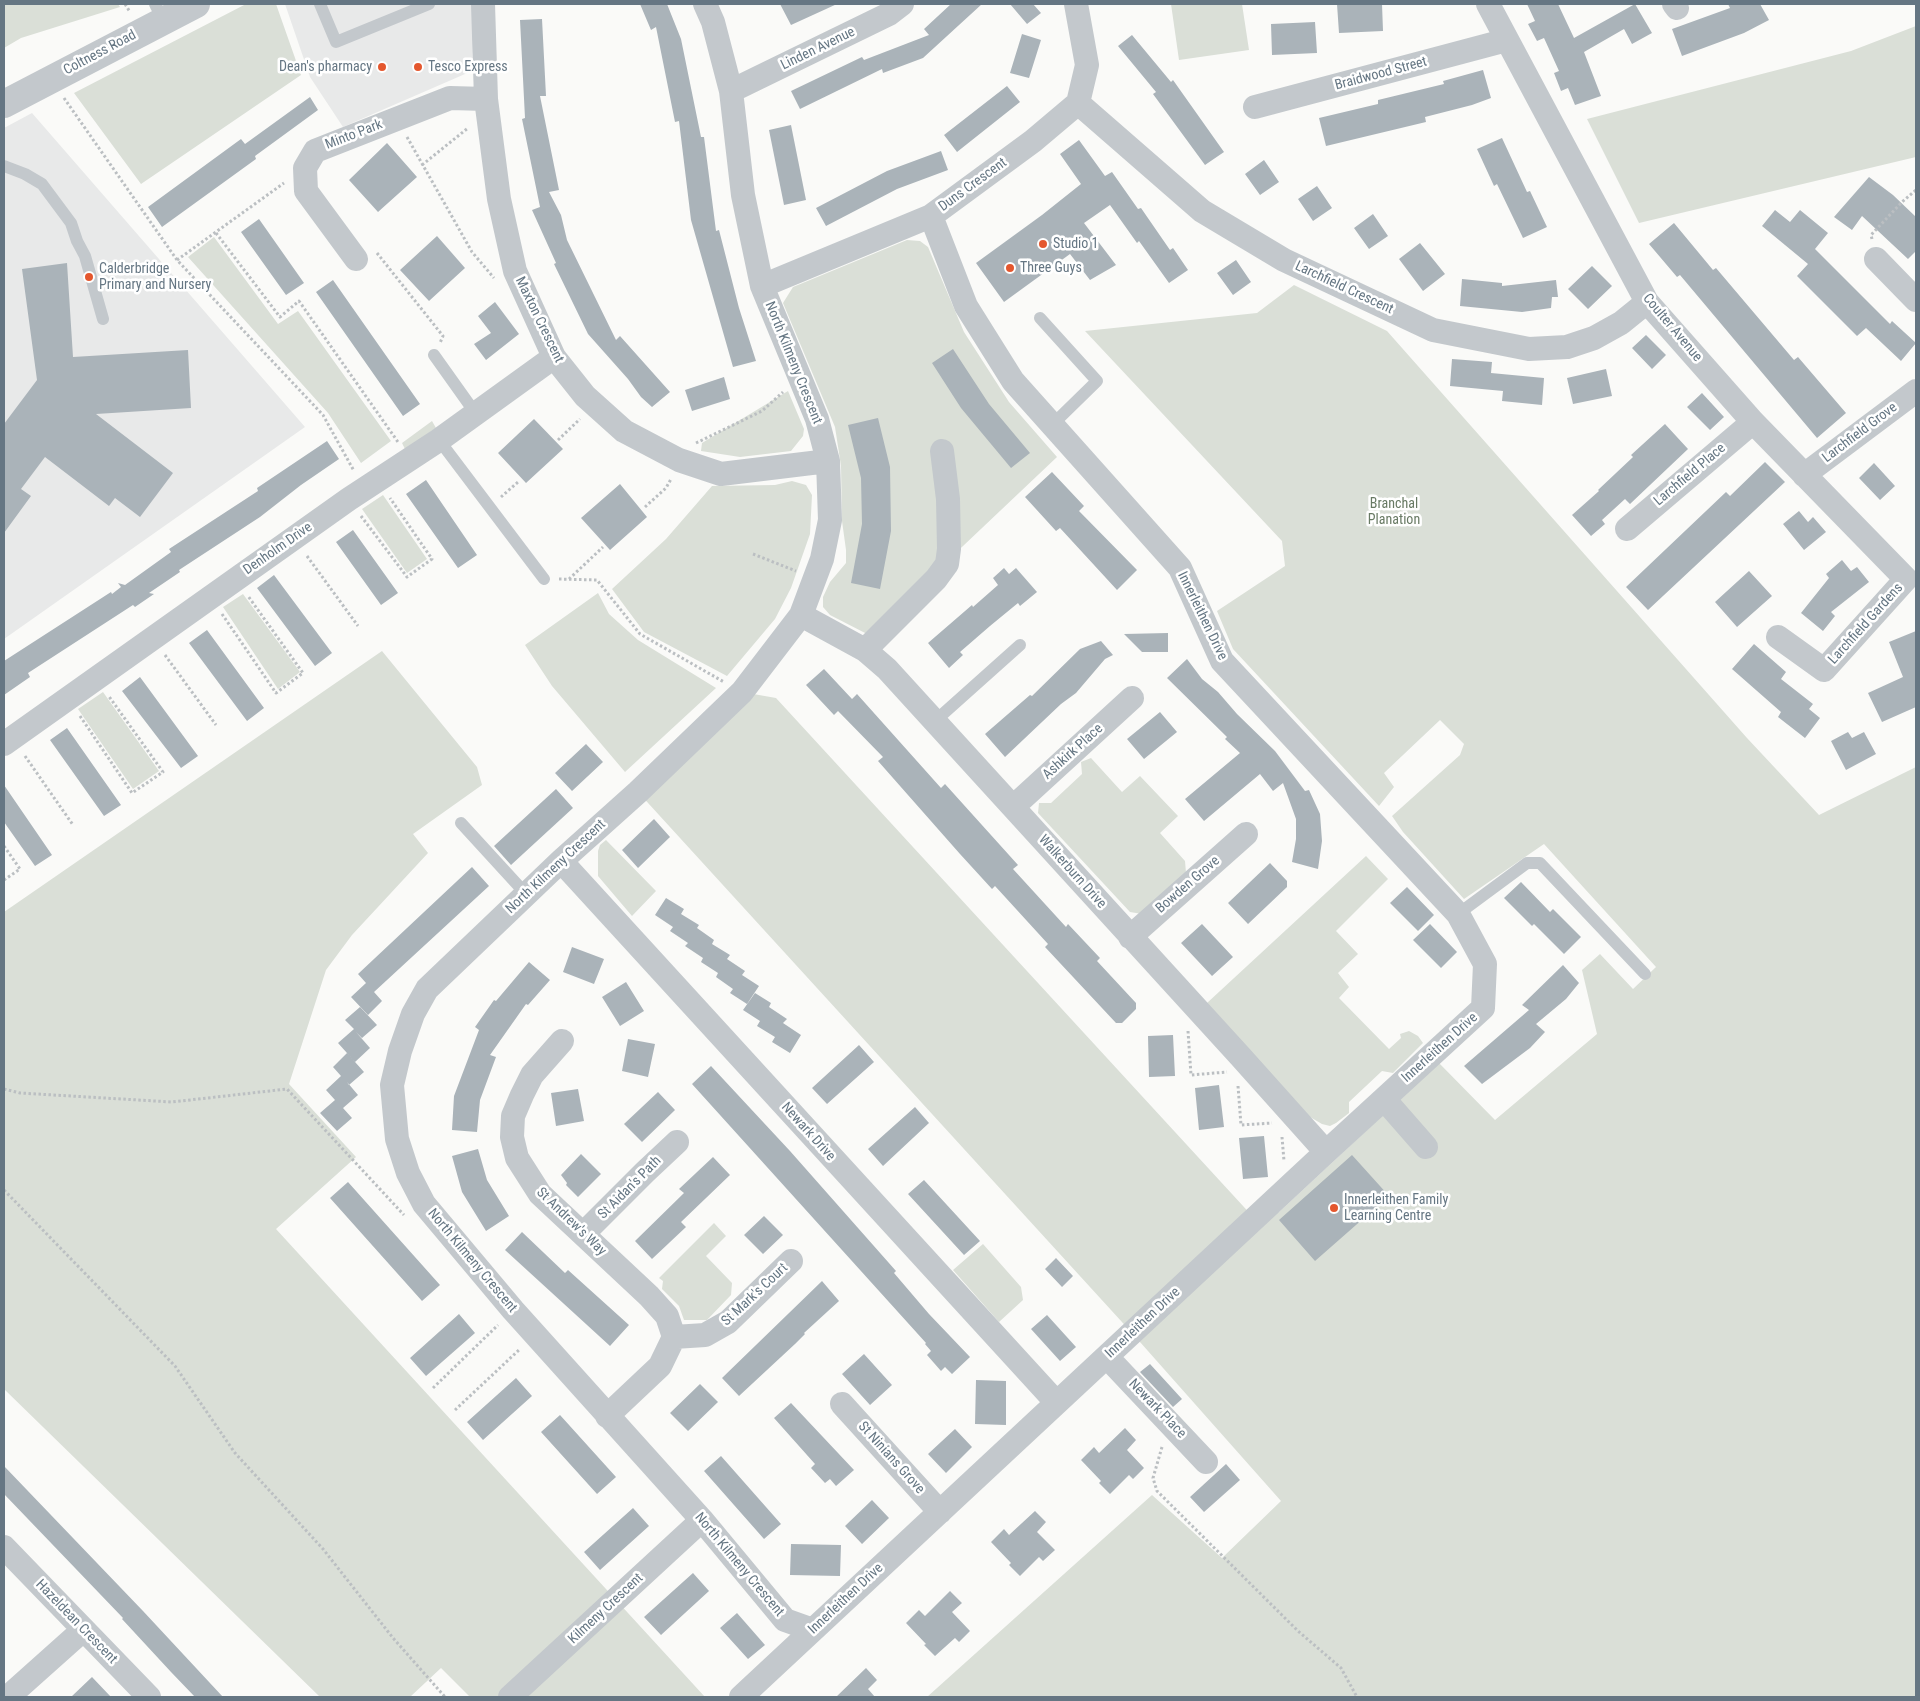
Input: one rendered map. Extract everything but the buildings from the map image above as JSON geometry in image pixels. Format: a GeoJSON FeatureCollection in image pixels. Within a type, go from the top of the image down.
{"type":"FeatureCollection","features":[{"type":"Feature","properties":{"kind":"street","name":"Coltness Road"},"geometry":{"type":"LineString","coordinates":[[4,104],[51,80],[159,12],[196,4]]}},
{"type":"Feature","properties":{"kind":"street","name":"Maxton Crescent"},"geometry":{"type":"LineString","coordinates":[[483,4],[487,106],[499,199],[515,271],[554,357],[585,396],[624,431],[677,459],[721,474],[828,461]]}},
{"type":"Feature","properties":{"kind":"street","name":"North Kilmeny Crescent"},"geometry":{"type":"LineString","coordinates":[[705,4],[713,22],[732,91],[743,195],[762,286],[817,419],[828,461],[830,520],[822,559],[801,615],[742,692],[427,989],[413,1014],[400,1052],[392,1085],[397,1139],[408,1173],[424,1204],[513,1310],[702,1520],[785,1620],[813,1630]]}},
{"type":"Feature","properties":{"kind":"street","name":"Linden Avenue"},"geometry":{"type":"LineString","coordinates":[[732,91],[889,14],[902,4]]}},
{"type":"Feature","properties":{"kind":"street"},"geometry":{"type":"LineString","coordinates":[[1076,4],[1087,64],[1078,103]]}},
{"type":"Feature","properties":{"kind":"street","name":"Coulter Avenue"},"geometry":{"type":"LineString","coordinates":[[1488,4],[1647,302],[1753,422],[1911,580]]}},
{"type":"Feature","properties":{"kind":"street","name":"Braidwood Street"},"geometry":{"type":"LineString","coordinates":[[1255,107],[1507,40]]}},
{"type":"Feature","properties":{"kind":"street","name":"Minto Park"},"geometry":{"type":"LineString","coordinates":[[305,168],[315,151],[450,98],[487,106]]}},
{"type":"Feature","properties":{"kind":"street","name":"Duns Crescent"},"geometry":{"type":"LineString","coordinates":[[762,286],[931,216],[1033,141],[1078,103]]}},
{"type":"Feature","properties":{"kind":"street","name":"Larchfield Crescent"},"geometry":{"type":"LineString","coordinates":[[1078,103],[1202,211],[1284,260],[1433,330],[1529,349],[1567,347],[1594,338],[1621,323],[1647,302]]}},
{"type":"Feature","properties":{"kind":"street"},"geometry":{"type":"LineString","coordinates":[[305,168],[306,191],[356,259]]}},
{"type":"Feature","properties":{"kind":"street","name":"Innerleithen Drive"},"geometry":{"type":"LineString","coordinates":[[741,1697],[1056,1402],[1107,1357],[1483,1008],[1486,964],[1458,914],[1222,661],[1180,568],[1013,381],[966,306],[931,216]]}},
{"type":"Feature","properties":{"kind":"street"},"geometry":{"type":"LineString","coordinates":[[1876,259],[1916,300]]}},
{"type":"Feature","properties":{"kind":"street","name":"Denholm Drive"},"geometry":{"type":"LineString","coordinates":[[8,741],[364,489],[476,414],[554,357]]}},
{"type":"Feature","properties":{"kind":"street","name":"Larchfield Grove"},"geometry":{"type":"LineString","coordinates":[[1804,475],[1916,390]]}},
{"type":"Feature","properties":{"kind":"street","name":"Larchfield Place"},"geometry":{"type":"LineString","coordinates":[[1628,529],[1753,422]]}},
{"type":"Feature","properties":{"kind":"street"},"geometry":{"type":"LineString","coordinates":[[865,650],[936,579],[947,564],[949,549],[948,499],[942,451]]}},
{"type":"Feature","properties":{"kind":"street","name":"Larchfield Gardens"},"geometry":{"type":"LineString","coordinates":[[1778,637],[1824,670],[1911,580]]}},
{"type":"Feature","properties":{"kind":"street","name":"Walkerburn Drive"},"geometry":{"type":"LineString","coordinates":[[801,615],[865,650],[887,668],[1326,1152]]}},
{"type":"Feature","properties":{"kind":"street","name":"Ashkirk Place"},"geometry":{"type":"LineString","coordinates":[[1013,807],[1132,698]]}},
{"type":"Feature","properties":{"kind":"street","name":"Bowden Grove"},"geometry":{"type":"LineString","coordinates":[[1130,937],[1246,834]]}},
{"type":"Feature","properties":{"kind":"street","name":"Newark Drive"},"geometry":{"type":"LineString","coordinates":[[561,861],[1056,1402]]}},
{"type":"Feature","properties":{"kind":"street","name":"St Andrew's Way"},"geometry":{"type":"LineString","coordinates":[[562,1041],[532,1076],[513,1116],[512,1138],[517,1158],[540,1194],[649,1296],[666,1316],[674,1337]]}},
{"type":"Feature","properties":{"kind":"street"},"geometry":{"type":"LineString","coordinates":[[1384,1098],[1426,1147]]}},
{"type":"Feature","properties":{"kind":"street","name":"St Aidan's Path"},"geometry":{"type":"LineString","coordinates":[[583,1234],[644,1172],[677,1142]]}},
{"type":"Feature","properties":{"kind":"street","name":"St Mark's Court"},"geometry":{"type":"LineString","coordinates":[[674,1337],[705,1335],[715,1331],[728,1322],[791,1261]]}},
{"type":"Feature","properties":{"kind":"street"},"geometry":{"type":"LineString","coordinates":[[607,1416],[660,1366],[674,1337]]}},
{"type":"Feature","properties":{"kind":"street","name":"Newark Place"},"geometry":{"type":"LineString","coordinates":[[1107,1357],[1206,1462]]}},
{"type":"Feature","properties":{"kind":"street","name":"St Ninians Grove"},"geometry":{"type":"LineString","coordinates":[[842,1404],[940,1512]]}},
{"type":"Feature","properties":{"kind":"street","name":"Kilmeny Crescent"},"geometry":{"type":"LineString","coordinates":[[510,1697],[702,1520]]}},
{"type":"Feature","properties":{"kind":"street","name":"Hazeldean Crescent"},"geometry":{"type":"LineString","coordinates":[[4,1547],[148,1697]]}},
{"type":"Feature","properties":{"kind":"street"},"geometry":{"type":"LineString","coordinates":[[8,1697],[83,1630]]}},
{"type":"Feature","properties":{"kind":"lane"},"geometry":{"type":"LineString","coordinates":[[320,4],[336,42],[429,4]]}},
{"type":"Feature","properties":{"kind":"lane"},"geometry":{"type":"LineString","coordinates":[[4,166],[25,174],[42,184],[72,223],[76,241],[85,256],[103,319]]}},
{"type":"Feature","properties":{"kind":"lane"},"geometry":{"type":"LineString","coordinates":[[1040,318],[1097,381],[1052,425]]}},
{"type":"Feature","properties":{"kind":"lane"},"geometry":{"type":"LineString","coordinates":[[434,355],[476,414]]}},
{"type":"Feature","properties":{"kind":"lane"},"geometry":{"type":"LineString","coordinates":[[439,440],[544,579]]}},
{"type":"Feature","properties":{"kind":"lane"},"geometry":{"type":"LineString","coordinates":[[935,721],[1020,645]]}},
{"type":"Feature","properties":{"kind":"lane"},"geometry":{"type":"LineString","coordinates":[[461,823],[526,894]]}},
{"type":"Feature","properties":{"kind":"lane"},"geometry":{"type":"LineString","coordinates":[[1458,914],[1527,863],[1540,863],[1645,974]]}},
{"type":"Feature","properties":{"kind":"path"},"geometry":{"type":"LineString","coordinates":[[51,80],[177,260],[323,415],[364,489],[407,577],[432,559],[364,489]]}},
{"type":"Feature","properties":{"kind":"path"},"geometry":{"type":"LineString","coordinates":[[422,165],[487,106]]}},
{"type":"Feature","properties":{"kind":"path"},"geometry":{"type":"LineString","coordinates":[[396,119],[472,252],[496,281]]}},
{"type":"Feature","properties":{"kind":"path"},"geometry":{"type":"LineString","coordinates":[[177,260],[305,168]]}},
{"type":"Feature","properties":{"kind":"path"},"geometry":{"type":"LineString","coordinates":[[1876,259],[1870,234],[1916,190]]}},
{"type":"Feature","properties":{"kind":"path"},"geometry":{"type":"LineString","coordinates":[[216,233],[280,317],[298,301],[409,459]]}},
{"type":"Feature","properties":{"kind":"path"},"geometry":{"type":"LineString","coordinates":[[356,259],[377,252],[443,336],[434,355]]}},
{"type":"Feature","properties":{"kind":"path"},"geometry":{"type":"LineString","coordinates":[[645,507],[666,488],[677,459],[698,442],[762,411],[800,378]]}},
{"type":"Feature","properties":{"kind":"path"},"geometry":{"type":"LineString","coordinates":[[558,440],[595,405]]}},
{"type":"Feature","properties":{"kind":"path"},"geometry":{"type":"LineString","coordinates":[[489,507],[518,482]]}},
{"type":"Feature","properties":{"kind":"path"},"geometry":{"type":"LineString","coordinates":[[294,538],[358,626]]}},
{"type":"Feature","properties":{"kind":"path"},"geometry":{"type":"LineString","coordinates":[[569,579],[603,547]]}},
{"type":"Feature","properties":{"kind":"path"},"geometry":{"type":"LineString","coordinates":[[753,554],[815,578]]}},
{"type":"Feature","properties":{"kind":"path"},"geometry":{"type":"LineString","coordinates":[[210,598],[276,693],[303,673],[236,579]]}},
{"type":"Feature","properties":{"kind":"path"},"geometry":{"type":"LineString","coordinates":[[544,579],[597,580],[640,634],[742,692]]}},
{"type":"Feature","properties":{"kind":"path"},"geometry":{"type":"LineString","coordinates":[[153,638],[216,725]]}},
{"type":"Feature","properties":{"kind":"path"},"geometry":{"type":"LineString","coordinates":[[68,698],[132,793],[163,772],[96,679]]}},
{"type":"Feature","properties":{"kind":"path"},"geometry":{"type":"LineString","coordinates":[[8,741],[72,825]]}},
{"type":"Feature","properties":{"kind":"path"},"geometry":{"type":"LineString","coordinates":[[4,846],[20,870],[4,880]]}},
{"type":"Feature","properties":{"kind":"path"},"geometry":{"type":"LineString","coordinates":[[1189,1000],[1188,1019],[1191,1075],[1236,1072]]}},
{"type":"Feature","properties":{"kind":"path"},"geometry":{"type":"LineString","coordinates":[[1237,1080],[1241,1125],[1273,1123]]}},
{"type":"Feature","properties":{"kind":"path"},"geometry":{"type":"LineString","coordinates":[[4,1089],[20,1093],[172,1102],[287,1089],[406,1217],[424,1204]]}},
{"type":"Feature","properties":{"kind":"path"},"geometry":{"type":"LineString","coordinates":[[1282,1131],[1285,1176],[1288,1188]]}},
{"type":"Feature","properties":{"kind":"path"},"geometry":{"type":"LineString","coordinates":[[4,1190],[175,1366],[235,1453],[323,1549],[393,1638],[445,1697]]}},
{"type":"Feature","properties":{"kind":"path"},"geometry":{"type":"LineString","coordinates":[[433,1388],[513,1310]]}},
{"type":"Feature","properties":{"kind":"path"},"geometry":{"type":"LineString","coordinates":[[455,1410],[535,1334]]}},
{"type":"Feature","properties":{"kind":"path"},"geometry":{"type":"LineString","coordinates":[[1170,1423],[1152,1478],[1157,1491],[1298,1631],[1341,1668],[1357,1697]]}},
{"type":"Feature","properties":{"kind":"shaded area"},"geometry":{"type":"Polygon","coordinates":[[[285,4],[474,4],[472,71],[343,127],[310,77],[285,4]]]}},
{"type":"Feature","properties":{"kind":"shaded area","name":"Calderbridge Primary and Nursery"},"geometry":{"type":"Polygon","coordinates":[[[32,113],[305,427],[4,639],[4,128],[32,113]]]}},
{"type":"Feature","properties":{"kind":"green space"},"geometry":{"type":"Polygon","coordinates":[[[4,4],[118,4],[120,7],[21,38],[4,48],[4,4]]]}},
{"type":"Feature","properties":{"kind":"green space"},"geometry":{"type":"Polygon","coordinates":[[[246,4],[276,4],[301,75],[141,184],[74,93],[246,4]]]}},
{"type":"Feature","properties":{"kind":"green space"},"geometry":{"type":"Polygon","coordinates":[[[1171,4],[1242,4],[1249,50],[1179,60],[1171,4]]]}},
{"type":"Feature","properties":{"kind":"green space"},"geometry":{"type":"Polygon","coordinates":[[[1916,26],[1916,157],[1639,223],[1587,119],[1851,51],[1916,26]]]}},
{"type":"Feature","properties":{"kind":"green space"},"geometry":{"type":"Polygon","coordinates":[[[214,237],[278,324],[298,311],[391,441],[361,463],[328,413],[188,257],[214,237]]]}},
{"type":"Feature","properties":{"kind":"green space"},"geometry":{"type":"Polygon","coordinates":[[[907,240],[920,241],[928,247],[964,332],[1009,402],[1057,457],[869,635],[830,615],[823,607],[823,597],[830,582],[846,563],[842,521],[841,466],[835,427],[783,303],[793,287],[907,240]]]}},
{"type":"Feature","properties":{"kind":"green space","name":"Branchal Planation"},"geometry":{"type":"Polygon","coordinates":[[[1294,285],[1387,331],[1747,738],[1819,815],[1916,767],[1916,1697],[927,1697],[1152,1495],[1222,1558],[1281,1501],[1132,1333],[638,792],[742,692],[776,698],[1255,1219],[1279,1212],[1439,1063],[1495,1120],[1597,1034],[1582,970],[1600,954],[1633,989],[1656,967],[1544,844],[1464,899],[1403,832],[1392,816],[1460,755],[1464,744],[1440,720],[1384,773],[1394,787],[1379,806],[1233,649],[1217,611],[1285,566],[1282,541],[1085,331],[1257,313],[1294,285]]]}},
{"type":"Feature","properties":{"kind":"green space"},"geometry":{"type":"Polygon","coordinates":[[[788,391],[804,429],[803,436],[791,451],[740,457],[701,451],[702,443],[788,391]]]}},
{"type":"Feature","properties":{"kind":"green space"},"geometry":{"type":"Polygon","coordinates":[[[432,421],[436,428],[405,449],[402,443],[432,421]]]}},
{"type":"Feature","properties":{"kind":"green space"},"geometry":{"type":"Polygon","coordinates":[[[792,481],[806,485],[812,495],[810,534],[791,588],[775,619],[727,676],[644,632],[612,589],[666,539],[712,486],[775,485],[792,481]]]}},
{"type":"Feature","properties":{"kind":"green space"},"geometry":{"type":"Polygon","coordinates":[[[383,495],[427,559],[407,573],[362,509],[383,495]]]}},
{"type":"Feature","properties":{"kind":"green space"},"geometry":{"type":"Polygon","coordinates":[[[598,593],[609,614],[638,640],[716,688],[625,772],[552,686],[525,645],[598,593]]]}},
{"type":"Feature","properties":{"kind":"green space"},"geometry":{"type":"Polygon","coordinates":[[[243,594],[300,672],[278,689],[223,607],[243,594]]]}},
{"type":"Feature","properties":{"kind":"green space"},"geometry":{"type":"Polygon","coordinates":[[[382,651],[477,767],[482,785],[413,834],[428,853],[352,935],[326,970],[289,1084],[356,1157],[276,1229],[705,1697],[470,1697],[441,1668],[410,1697],[320,1697],[4,1389],[4,912],[382,651]]]}},
{"type":"Feature","properties":{"kind":"green space"},"geometry":{"type":"Polygon","coordinates":[[[103,692],[159,771],[133,789],[78,709],[103,692]]]}},
{"type":"Feature","properties":{"kind":"green space"},"geometry":{"type":"Polygon","coordinates":[[[1091,758],[1122,792],[1140,776],[1178,816],[1160,833],[1185,861],[1186,873],[1142,914],[1130,912],[1038,813],[1039,803],[1051,803],[1082,774],[1081,762],[1091,758]]]}},
{"type":"Feature","properties":{"kind":"green space"},"geometry":{"type":"Polygon","coordinates":[[[606,840],[656,891],[632,916],[598,876],[598,851],[600,845],[606,840]]]}},
{"type":"Feature","properties":{"kind":"green space"},"geometry":{"type":"Polygon","coordinates":[[[1366,856],[1388,879],[1336,931],[1358,954],[1338,973],[1349,987],[1339,998],[1389,1049],[1401,1038],[1400,1034],[1409,1031],[1418,1036],[1423,1043],[1393,1073],[1382,1071],[1349,1102],[1349,1113],[1330,1126],[1310,1117],[1207,1003],[1366,856]]]}},
{"type":"Feature","properties":{"kind":"green space"},"geometry":{"type":"Polygon","coordinates":[[[714,1223],[726,1236],[706,1256],[732,1283],[731,1295],[707,1320],[684,1320],[679,1306],[662,1289],[663,1281],[659,1278],[714,1223]]]}},
{"type":"Feature","properties":{"kind":"green space"},"geometry":{"type":"Polygon","coordinates":[[[983,1244],[1021,1287],[1023,1300],[999,1322],[953,1270],[983,1244]]]}},
{"type":"Feature","properties":{"kind":"place","name":"Dean's pharmacy"},"geometry":{"type":"Point","coordinates":[382,67]}},
{"type":"Feature","properties":{"kind":"place","name":"Tesco Express"},"geometry":{"type":"Point","coordinates":[418,67]}},
{"type":"Feature","properties":{"kind":"place","name":"Studio 1"},"geometry":{"type":"Point","coordinates":[1043,244]}},
{"type":"Feature","properties":{"kind":"place","name":"Three Guys"},"geometry":{"type":"Point","coordinates":[1010,268]}},
{"type":"Feature","properties":{"kind":"place","name":"Calderbridge Primary and Nursery"},"geometry":{"type":"Point","coordinates":[89,277]}},
{"type":"Feature","properties":{"kind":"place","name":"Innerleithen Family Learning Centre"},"geometry":{"type":"Point","coordinates":[1334,1208]}}]}
